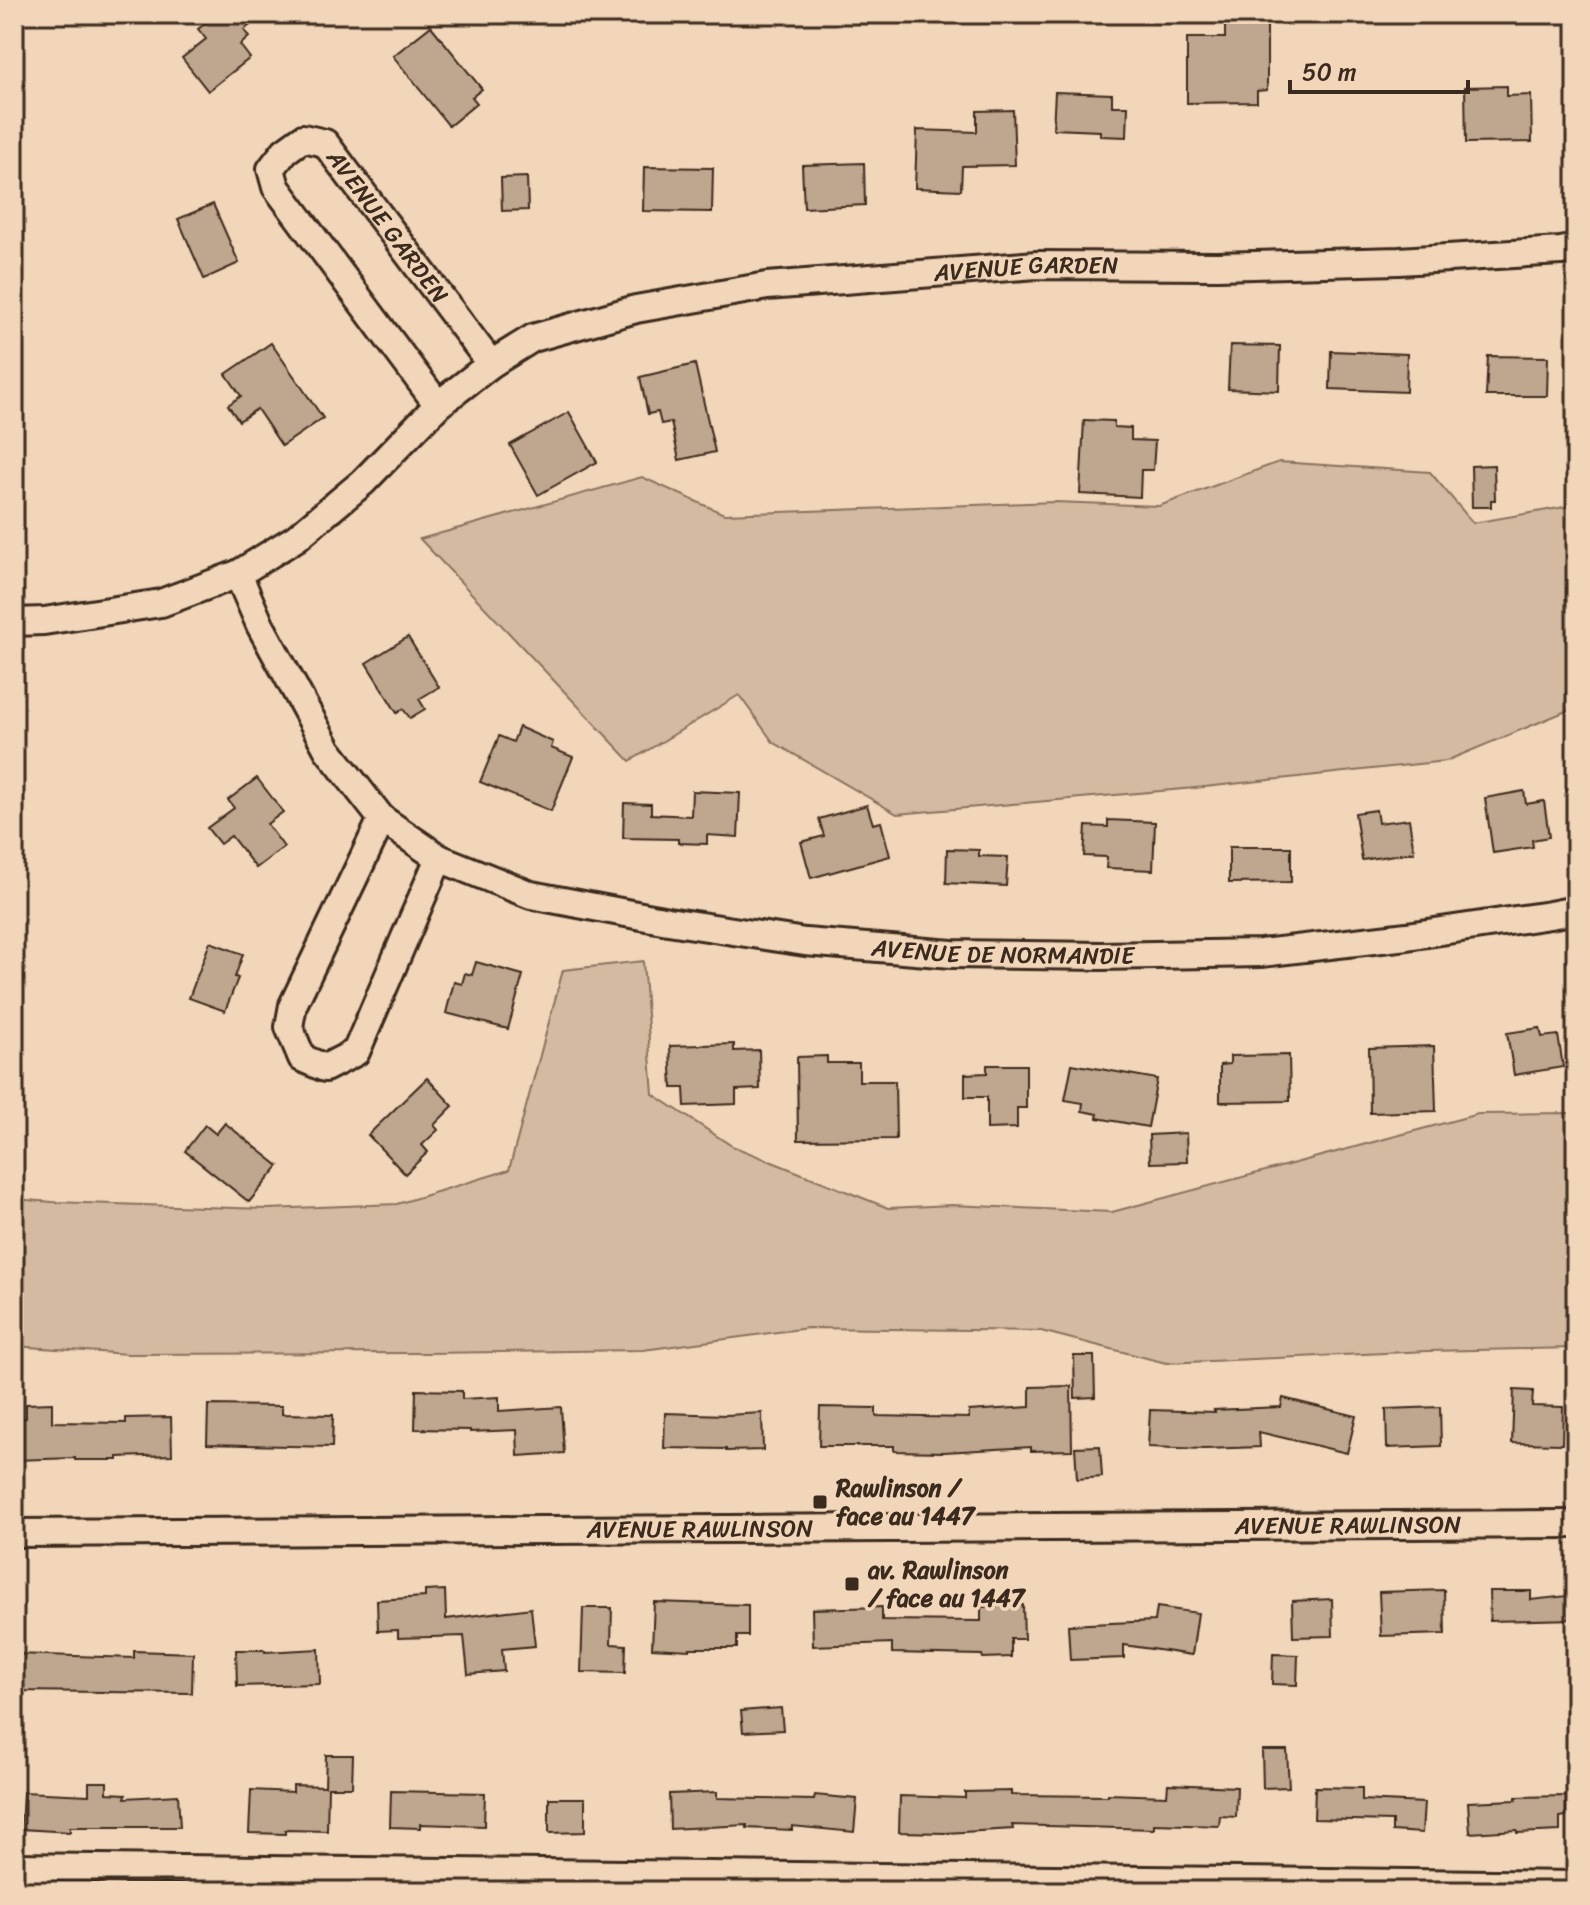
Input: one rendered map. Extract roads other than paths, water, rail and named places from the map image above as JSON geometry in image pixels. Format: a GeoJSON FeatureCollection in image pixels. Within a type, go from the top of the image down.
{"type":"FeatureCollection","features":[{"type":"Feature","properties":{"kind":"street","name":"AVENUE GARDEN"},"geometry":{"type":"LineString","coordinates":[[438,405],[276,187],[271,169],[292,145],[303,138],[325,143],[491,364]]}},
{"type":"Feature","properties":{"kind":"street","name":"AVENUE GARDEN"},"geometry":{"type":"LineString","coordinates":[[14,622],[44,621],[161,603],[238,574],[296,538],[363,482],[438,405],[491,364],[533,338],[636,309],[767,286],[1037,265],[1217,266],[1368,262],[1576,248]]}},
{"type":"Feature","properties":{"kind":"street","name":"AVENUE DE NORMANDIE"},"geometry":{"type":"LineString","coordinates":[[238,574],[260,625],[328,750],[382,819],[439,858],[531,895],[653,919],[805,942],[952,954],[1101,956],[1261,953],[1407,936],[1576,910]]}},
{"type":"Feature","properties":{"kind":"street"},"geometry":{"type":"LineString","coordinates":[[382,819],[293,1005],[289,1027],[302,1058],[325,1068],[356,1052],[439,858]]}},
{"type":"Feature","properties":{"kind":"street","name":"AVENUE RAWLINSON"},"geometry":{"type":"LineString","coordinates":[[14,1533],[1576,1524]]}},
{"type":"Feature","properties":{"kind":"street"},"geometry":{"type":"LineString","coordinates":[[14,1867],[1051,1885],[1576,1885]]}},
{"type":"Feature","properties":{"kind":"place","name":"Rawlinson / face au 1447"},"geometry":{"type":"Point","coordinates":[820,1502]}},
{"type":"Feature","properties":{"kind":"place","name":"av. Rawlinson / face au 1447"},"geometry":{"type":"Point","coordinates":[852,1584]}}]}
